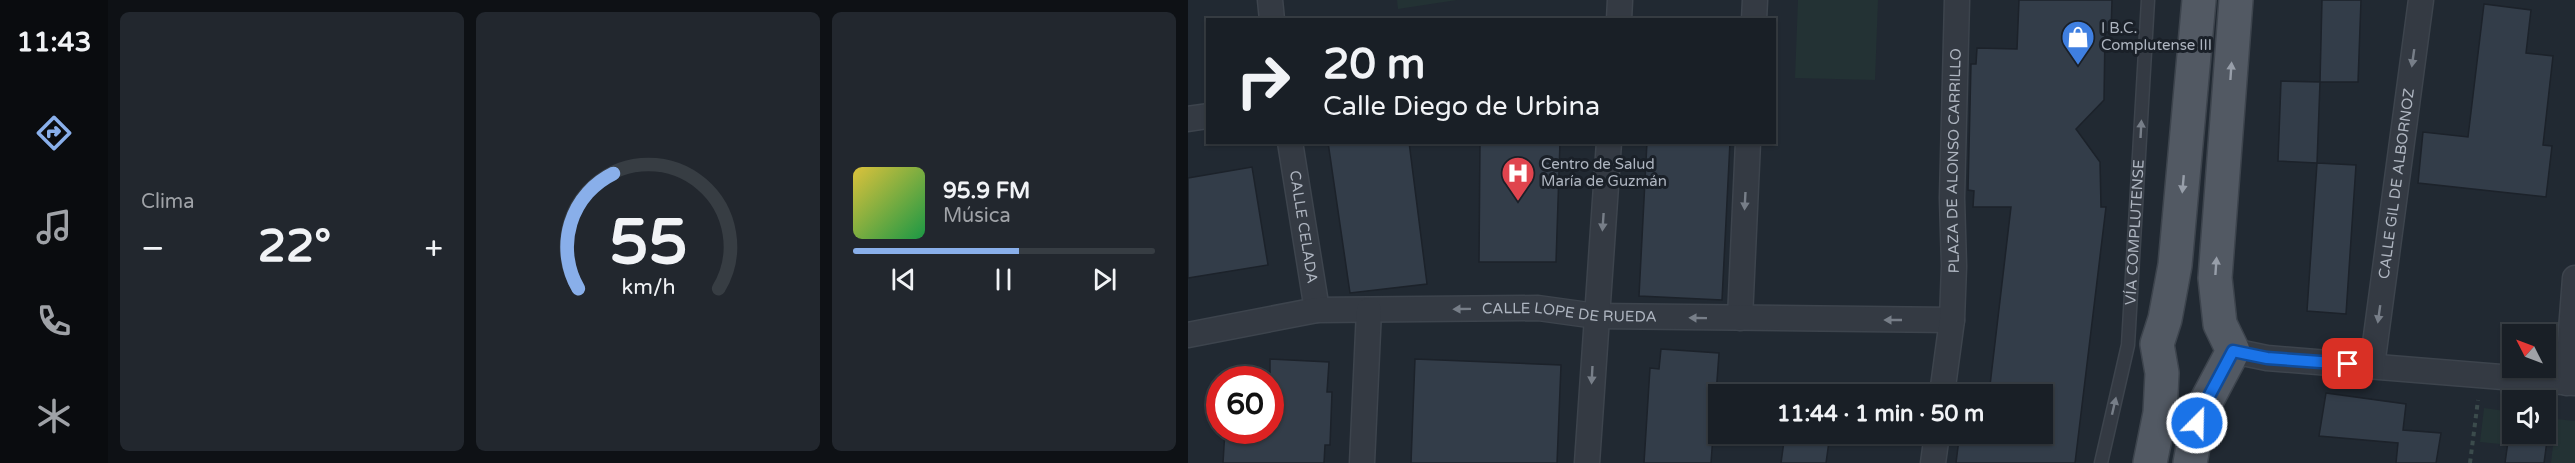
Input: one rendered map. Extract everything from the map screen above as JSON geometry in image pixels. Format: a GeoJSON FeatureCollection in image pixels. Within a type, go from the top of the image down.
{"type":"FeatureCollection","features":[{"type":"Feature","properties":{"kind":"main road"},"geometry":{"type":"LineString","coordinates":[[2150,463],[2160,412],[2162,373],[2157,344],[2165,319],[2175,265],[2199,0]]}},
{"type":"Feature","properties":{"kind":"main road"},"geometry":{"type":"LineString","coordinates":[[2190,463],[2199,415],[2224,351],[2215,278],[2236,0]]}},
{"type":"Feature","properties":{"kind":"main road"},"geometry":{"type":"LineString","coordinates":[[2165,319],[2191,315],[2224,351]]}},
{"type":"Feature","properties":{"kind":"main road"},"geometry":{"type":"LineString","coordinates":[[2162,373],[2188,383],[2224,351]]}},
{"type":"Feature","properties":{"kind":"street"},"geometry":{"type":"LineString","coordinates":[[1270,0],[1272,18]]}},
{"type":"Feature","properties":{"kind":"street"},"geometry":{"type":"LineString","coordinates":[[1619,18],[1620,0]]}},
{"type":"Feature","properties":{"kind":"street"},"geometry":{"type":"LineString","coordinates":[[1754,18],[1755,0]]}},
{"type":"Feature","properties":{"kind":"street","name":"PLAZA DE ALONSO CARRILLO"},"geometry":{"type":"LineString","coordinates":[[1943,384],[1952,320],[1957,0]]}},
{"type":"Feature","properties":{"kind":"street","name":"CALLE GIL DE ALBORNOZ"},"geometry":{"type":"LineString","coordinates":[[2372,366],[2421,0]]}},
{"type":"Feature","properties":{"kind":"street"},"geometry":{"type":"LineString","coordinates":[[1188,119],[1206,116]]}},
{"type":"Feature","properties":{"kind":"street","name":"CALLE CELADA"},"geometry":{"type":"LineString","coordinates":[[1290,144],[1317,310]]}},
{"type":"Feature","properties":{"kind":"street"},"geometry":{"type":"LineString","coordinates":[[1587,463],[1609,144]]}},
{"type":"Feature","properties":{"kind":"street"},"geometry":{"type":"LineString","coordinates":[[1740,318],[1748,144]]}},
{"type":"Feature","properties":{"kind":"street"},"geometry":{"type":"LineString","coordinates":[[2224,351],[2267,358],[2571,383],[2575,278]]}},
{"type":"Feature","properties":{"kind":"street","name":"CALLE LOPE DE RUEDA"},"geometry":{"type":"LineString","coordinates":[[1188,335],[1317,310],[1538,308],[1596,316],[1952,320]]}},
{"type":"Feature","properties":{"kind":"street"},"geometry":{"type":"LineString","coordinates":[[1362,463],[1368,310]]}},
{"type":"Feature","properties":{"kind":"street"},"geometry":{"type":"LineString","coordinates":[[2197,423],[2200,463]]}},
{"type":"Feature","properties":{"kind":"street"},"geometry":{"type":"LineString","coordinates":[[1933,463],[1936,444]]}},
{"type":"Feature","properties":{"kind":"lane","name":"VÍA COMPLUTENSE"},"geometry":{"type":"LineString","coordinates":[[2101,463],[2128,345],[2148,0]]}},
{"type":"Feature","properties":{"kind":"path"},"geometry":{"type":"LineString","coordinates":[[2470,463],[2482,376]]}},
{"type":"Feature","properties":{"kind":"shaded area"},"geometry":{"type":"Polygon","coordinates":[[[1397,0],[1457,0],[1398,9],[1397,0]]]}},
{"type":"Feature","properties":{"kind":"shaded area"},"geometry":{"type":"Polygon","coordinates":[[[1798,0],[1878,0],[1875,80],[1795,78],[1798,0]]]}},
{"type":"Feature","properties":{"kind":"shaded area"},"geometry":{"type":"Polygon","coordinates":[[[2484,408],[2502,411],[2500,444],[2480,442],[2484,408]]]}},
{"type":"Feature","properties":{"kind":"shaded area"},"geometry":{"type":"Polygon","coordinates":[[[2556,419],[2575,421],[2575,463],[2551,463],[2553,444],[2556,444],[2556,419]]]}},
{"type":"Feature","properties":{"kind":"building"},"geometry":{"type":"Polygon","coordinates":[[[2019,0],[2112,0],[2111,32],[2105,32],[2104,100],[2076,129],[2100,162],[2101,207],[2106,207],[2075,463],[1956,463],[1958,444],[2053,444],[2053,384],[1990,384],[2011,207],[1973,207],[1974,191],[1968,190],[1971,64],[1976,64],[1977,48],[2017,49],[2019,0]]]}},
{"type":"Feature","properties":{"kind":"building"},"geometry":{"type":"Polygon","coordinates":[[[2322,0],[2361,0],[2358,82],[2320,82],[2322,0]]]}},
{"type":"Feature","properties":{"kind":"building"},"geometry":{"type":"Polygon","coordinates":[[[2484,4],[2531,10],[2526,53],[2553,56],[2543,145],[2552,146],[2546,197],[2418,183],[2423,132],[2468,137],[2484,4]]]}},
{"type":"Feature","properties":{"kind":"building"},"geometry":{"type":"Polygon","coordinates":[[[2281,81],[2320,82],[2317,163],[2278,161],[2281,81]]]}},
{"type":"Feature","properties":{"kind":"building"},"geometry":{"type":"Polygon","coordinates":[[[1328,144],[1409,144],[1427,284],[1350,293],[1328,144]]]}},
{"type":"Feature","properties":{"kind":"building","name":"Centro de Salud María de Guzmán"},"geometry":{"type":"Polygon","coordinates":[[[1480,144],[1560,144],[1556,262],[1479,262],[1480,144]]]}},
{"type":"Feature","properties":{"kind":"building"},"geometry":{"type":"Polygon","coordinates":[[[1647,144],[1730,144],[1722,300],[1639,296],[1647,144]]]}},
{"type":"Feature","properties":{"kind":"building"},"geometry":{"type":"Polygon","coordinates":[[[2317,163],[2356,165],[2346,314],[2307,311],[2317,163]]]}},
{"type":"Feature","properties":{"kind":"building"},"geometry":{"type":"Polygon","coordinates":[[[1252,167],[1268,265],[1188,278],[1188,178],[1252,167]]]}},
{"type":"Feature","properties":{"kind":"building"},"geometry":{"type":"Polygon","coordinates":[[[1661,349],[1719,353],[1717,384],[1708,384],[1708,444],[1712,444],[1711,463],[1644,463],[1650,368],[1659,369],[1661,349]]]}},
{"type":"Feature","properties":{"kind":"building"},"geometry":{"type":"Polygon","coordinates":[[[1270,359],[1329,362],[1327,392],[1332,392],[1330,445],[1325,445],[1324,463],[1223,463],[1224,444],[1284,444],[1284,366],[1270,366],[1270,359]]]}},
{"type":"Feature","properties":{"kind":"building"},"geometry":{"type":"Polygon","coordinates":[[[1415,359],[1561,365],[1557,463],[1411,463],[1415,359]]]}},
{"type":"Feature","properties":{"kind":"building"},"geometry":{"type":"Polygon","coordinates":[[[2326,393],[2406,404],[2403,430],[2441,433],[2436,463],[2396,463],[2398,443],[2319,436],[2326,393]]]}},
{"type":"Feature","properties":{"kind":"building"},"geometry":{"type":"Polygon","coordinates":[[[1784,444],[1829,444],[1826,463],[1781,463],[1784,444]]]}},
{"type":"Feature","properties":{"kind":"building"},"geometry":{"type":"Polygon","coordinates":[[[2508,444],[2547,444],[2544,463],[2505,463],[2508,444]]]}},
{"type":"Feature","properties":{"kind":"place","name":"I B.C. Complutense III"},"geometry":{"type":"Point","coordinates":[2078,66]}},
{"type":"Feature","properties":{"kind":"place","name":"Centro de Salud María de Guzmán"},"geometry":{"type":"Point","coordinates":[1518,202]}},
{"type":"Feature","properties":{"kind":"route"},"geometry":{"type":"LineString","coordinates":[[2197,423],[2233,351],[2267,358],[2348,364]]}}]}
